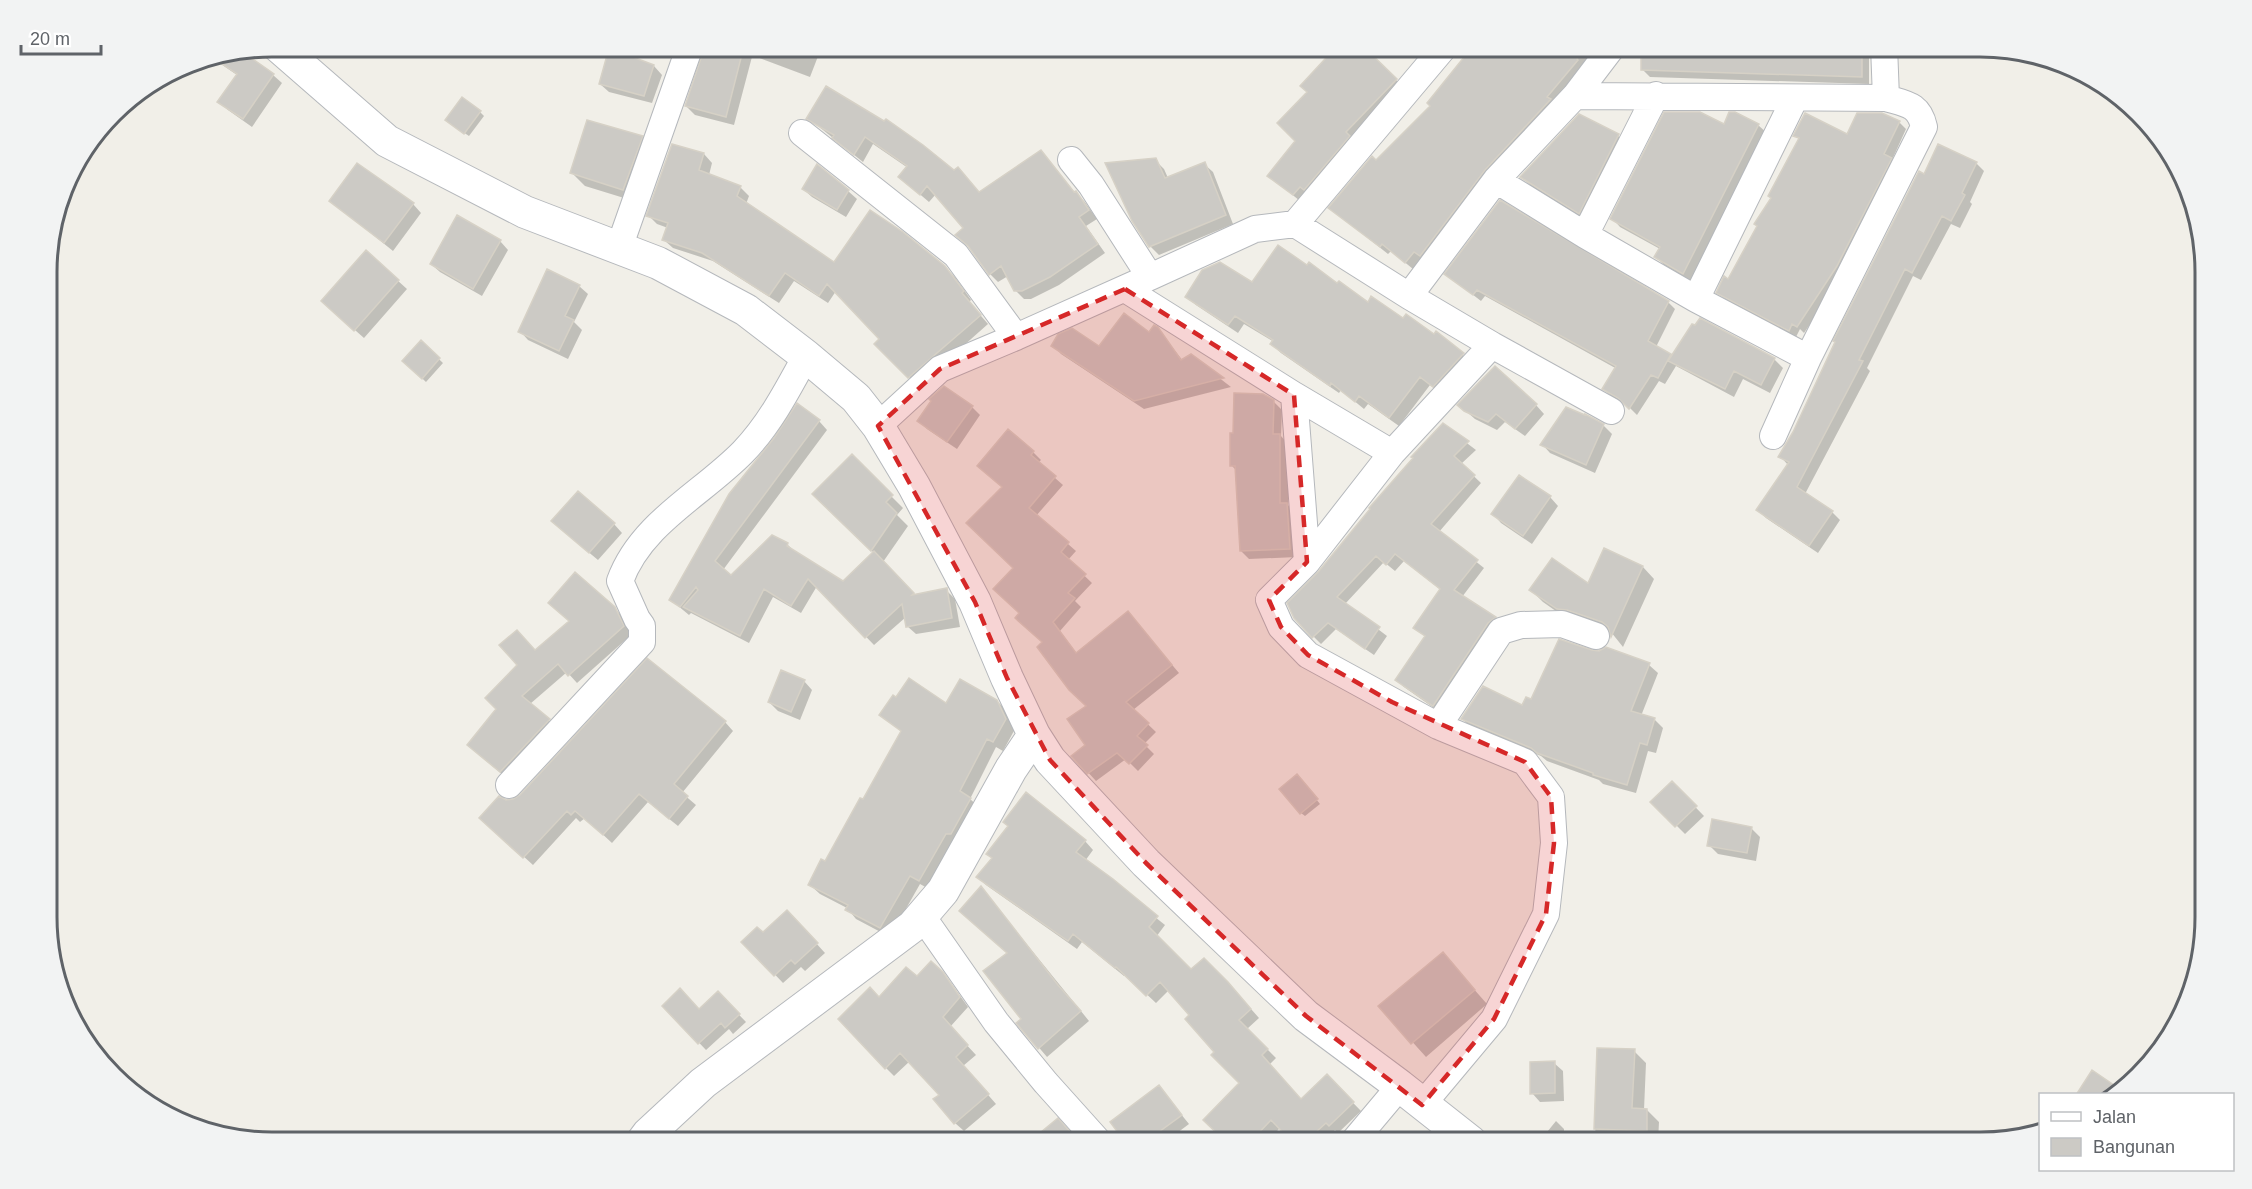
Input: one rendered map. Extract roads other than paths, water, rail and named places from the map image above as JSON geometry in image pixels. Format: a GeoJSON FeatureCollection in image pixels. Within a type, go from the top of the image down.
{"type":"FeatureCollection","features":[{"type":"Feature","properties":{"kind":"street"},"geometry":{"type":"LineString","coordinates":[[296,57],[387,141],[525,212],[658,264],[746,310],[856,398],[878,426],[914,486],[975,602],[1034,735],[1050,760],[1146,863],[1306,1016],[1458,1132]]}},
{"type":"Feature","properties":{"kind":"street"},"geometry":{"type":"LineString","coordinates":[[619,248],[686,57]]}},
{"type":"Feature","properties":{"kind":"street"},"geometry":{"type":"LineString","coordinates":[[1295,224],[1436,57]]}},
{"type":"Feature","properties":{"kind":"street"},"geometry":{"type":"LineString","coordinates":[[1409,296],[1496,180],[1575,96],[1605,57]]}},
{"type":"Feature","properties":{"kind":"street"},"geometry":{"type":"LineString","coordinates":[[1884,57],[1886,98]]}},
{"type":"Feature","properties":{"kind":"street"},"geometry":{"type":"LineString","coordinates":[[1585,235],[1656,95]]}},
{"type":"Feature","properties":{"kind":"street"},"geometry":{"type":"LineString","coordinates":[[1575,96],[1886,98],[1908,105],[1919,112],[1924,126],[1808,358],[1773,436]]}},
{"type":"Feature","properties":{"kind":"street"},"geometry":{"type":"LineString","coordinates":[[1696,299],[1794,98]]}},
{"type":"Feature","properties":{"kind":"street"},"geometry":{"type":"LineString","coordinates":[[802,133],[956,255],[1016,337]]}},
{"type":"Feature","properties":{"kind":"street"},"geometry":{"type":"LineString","coordinates":[[1071,160],[1091,185],[1150,277]]}},
{"type":"Feature","properties":{"kind":"street"},"geometry":{"type":"LineString","coordinates":[[1496,180],[1696,299],[1808,358]]}},
{"type":"Feature","properties":{"kind":"street"},"geometry":{"type":"LineString","coordinates":[[878,426],[940,369],[1125,289],[1255,229],[1295,224],[1409,296],[1611,411]]}},
{"type":"Feature","properties":{"kind":"street"},"geometry":{"type":"LineString","coordinates":[[1125,289],[1294,395],[1392,453]]}},
{"type":"Feature","properties":{"kind":"street"},"geometry":{"type":"LineString","coordinates":[[1365,1132],[1411,1095],[1494,1019],[1546,915],[1554,843],[1551,797],[1525,762],[1438,726],[1308,655],[1281,627],[1269,600],[1307,562],[1392,453],[1492,345]]}},
{"type":"Feature","properties":{"kind":"street"},"geometry":{"type":"LineString","coordinates":[[509,785],[642,642],[642,626],[620,581],[649,533],[743,451],[762,429],[806,356]]}},
{"type":"Feature","properties":{"kind":"street"},"geometry":{"type":"LineString","coordinates":[[1294,395],[1307,562]]}},
{"type":"Feature","properties":{"kind":"street"},"geometry":{"type":"LineString","coordinates":[[1438,726],[1501,631],[1521,625],[1562,624],[1596,636]]}},
{"type":"Feature","properties":{"kind":"street"},"geometry":{"type":"LineString","coordinates":[[650,1132],[703,1083],[913,926],[943,891],[1011,769],[1034,735]]}},
{"type":"Feature","properties":{"kind":"street"},"geometry":{"type":"LineString","coordinates":[[922,916],[996,1022],[1090,1132]]}}]}
